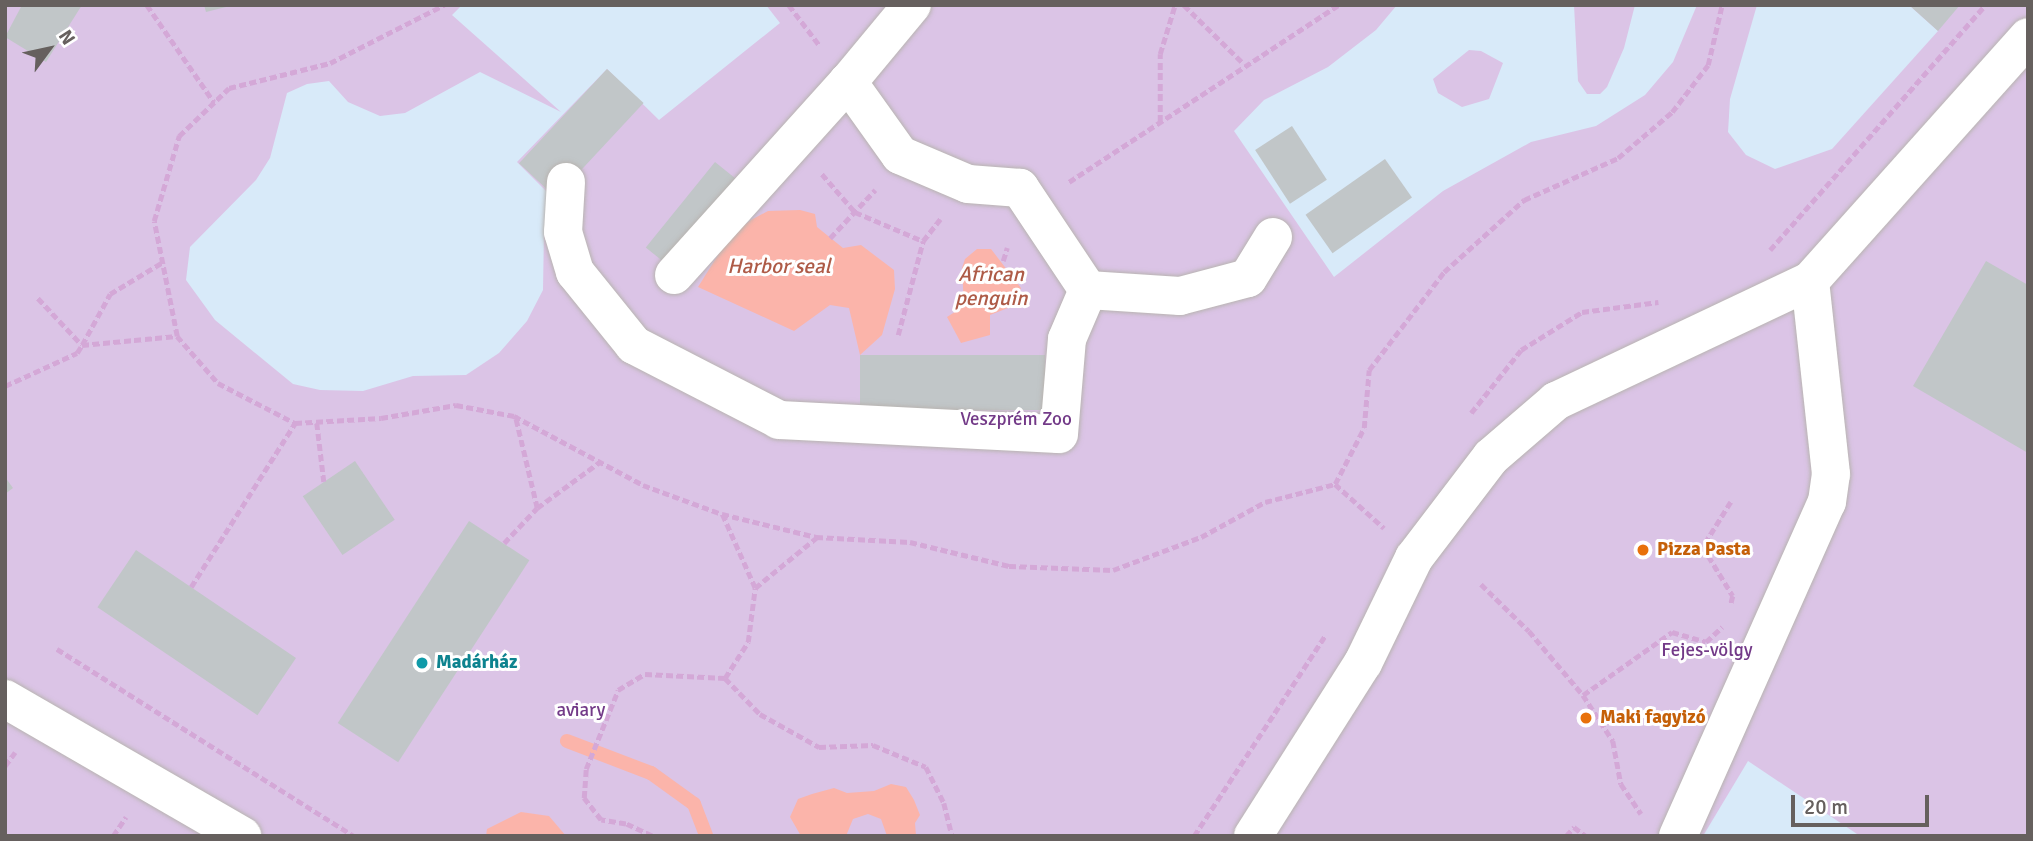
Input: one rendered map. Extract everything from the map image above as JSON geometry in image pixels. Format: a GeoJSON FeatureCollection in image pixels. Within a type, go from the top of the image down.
{"type":"FeatureCollection","features":[{"type":"Feature","properties":{"kind":"street"},"geometry":{"type":"LineString","coordinates":[[674,275],[848,82],[912,5]]}},
{"type":"Feature","properties":{"kind":"street"},"geometry":{"type":"LineString","coordinates":[[1253,836],[1363,663],[1414,558],[1491,457],[1556,401],[1810,281],[2028,37]]}},
{"type":"Feature","properties":{"kind":"street"},"geometry":{"type":"LineString","coordinates":[[848,82],[900,155],[968,184],[1020,188],[1088,290]]}},
{"type":"Feature","properties":{"kind":"street"},"geometry":{"type":"LineString","coordinates":[[566,182],[563,232],[575,272],[634,345],[779,420],[1059,434],[1067,339],[1088,290]]}},
{"type":"Feature","properties":{"kind":"street"},"geometry":{"type":"LineString","coordinates":[[1088,290],[1180,296],[1248,278],[1273,237]]}},
{"type":"Feature","properties":{"kind":"street"},"geometry":{"type":"LineString","coordinates":[[1678,836],[1827,502],[1831,474],[1810,281]]}},
{"type":"Feature","properties":{"kind":"street"},"geometry":{"type":"LineString","coordinates":[[5,699],[242,836]]}},
{"type":"Feature","properties":{"kind":"path"},"geometry":{"type":"LineString","coordinates":[[147,5],[214,102]]}},
{"type":"Feature","properties":{"kind":"path"},"geometry":{"type":"LineString","coordinates":[[177,336],[155,221],[179,136],[229,88],[330,63],[444,5]]}},
{"type":"Feature","properties":{"kind":"path"},"geometry":{"type":"LineString","coordinates":[[1160,123],[1160,54],[1175,5]]}},
{"type":"Feature","properties":{"kind":"path"},"geometry":{"type":"LineString","coordinates":[[1184,5],[1244,64]]}},
{"type":"Feature","properties":{"kind":"path"},"geometry":{"type":"LineString","coordinates":[[1020,188],[1057,190],[1244,64],[1338,5]]}},
{"type":"Feature","properties":{"kind":"path"},"geometry":{"type":"LineString","coordinates":[[830,238],[855,212],[900,155]]}},
{"type":"Feature","properties":{"kind":"path"},"geometry":{"type":"LineString","coordinates":[[832,184],[855,212],[923,241]]}},
{"type":"Feature","properties":{"kind":"path"},"geometry":{"type":"LineString","coordinates":[[898,335],[923,241],[968,184]]}},
{"type":"Feature","properties":{"kind":"path"},"geometry":{"type":"LineString","coordinates":[[38,298],[82,345],[110,294],[163,262]]}},
{"type":"Feature","properties":{"kind":"path"},"geometry":{"type":"LineString","coordinates":[[514,416],[537,508]]}},
{"type":"Feature","properties":{"kind":"path"},"geometry":{"type":"LineString","coordinates":[[191,587],[295,423]]}},
{"type":"Feature","properties":{"kind":"path"},"geometry":{"type":"LineString","coordinates":[[317,423],[324,482]]}},
{"type":"Feature","properties":{"kind":"path"},"geometry":{"type":"LineString","coordinates":[[504,543],[537,508],[601,461]]}},
{"type":"Feature","properties":{"kind":"path"},"geometry":{"type":"LineString","coordinates":[[1335,484],[1388,532]]}},
{"type":"Feature","properties":{"kind":"path"},"geometry":{"type":"LineString","coordinates":[[1729,614],[1733,596],[1703,547],[1731,502]]}},
{"type":"Feature","properties":{"kind":"path"},"geometry":{"type":"LineString","coordinates":[[722,514],[755,589],[748,642],[725,678]]}},
{"type":"Feature","properties":{"kind":"path"},"geometry":{"type":"LineString","coordinates":[[755,589],[816,537]]}},
{"type":"Feature","properties":{"kind":"path"},"geometry":{"type":"LineString","coordinates":[[1481,584],[1529,631],[1583,695],[1613,741],[1621,783],[1644,818]]}},
{"type":"Feature","properties":{"kind":"path"},"geometry":{"type":"LineString","coordinates":[[1583,695],[1672,632],[1706,642],[1727,623]]}},
{"type":"Feature","properties":{"kind":"path"},"geometry":{"type":"LineString","coordinates":[[57,649],[354,836]]}},
{"type":"Feature","properties":{"kind":"path"},"geometry":{"type":"LineString","coordinates":[[652,836],[626,824],[601,820],[584,798],[586,769],[618,690],[645,674],[725,678],[760,714],[819,747],[873,745],[926,767],[944,803],[952,836]]}},
{"type":"Feature","properties":{"kind":"path"},"geometry":{"type":"LineString","coordinates":[[1566,836],[1574,827],[1586,836]]}},
{"type":"Feature","properties":{"kind":"green space","name":"Veszprém Zoo"},"geometry":{"type":"Polygon","coordinates":[[[5,5],[2028,5],[2028,836],[5,836],[5,5]]]}},
{"type":"Feature","properties":{"kind":"sand"},"geometry":{"type":"Polygon","coordinates":[[[462,5],[766,5],[780,23],[659,120],[607,69],[517,162],[552,197],[544,232],[543,290],[527,321],[499,353],[466,375],[413,376],[363,391],[320,390],[293,384],[215,320],[186,280],[190,247],[256,180],[270,158],[287,93],[307,84],[329,81],[348,102],[380,116],[405,113],[480,72],[561,112],[452,15],[462,5]]]}},
{"type":"Feature","properties":{"kind":"sand"},"geometry":{"type":"Polygon","coordinates":[[[1397,5],[1574,5],[1578,81],[1587,94],[1600,94],[1607,87],[1624,48],[1635,5],[1697,5],[1673,62],[1645,95],[1596,126],[1531,142],[1443,191],[1334,277],[1234,131],[1264,100],[1328,67],[1376,30],[1397,5]],[[1469,50],[1433,79],[1438,93],[1462,107],[1489,99],[1503,63],[1481,51],[1469,50]]]}},
{"type":"Feature","properties":{"kind":"sand"},"geometry":{"type":"Polygon","coordinates":[[[1757,5],[1909,5],[1938,31],[1832,149],[1775,169],[1746,155],[1728,132],[1730,99],[1757,5]]]}},
{"type":"Feature","properties":{"kind":"sand"},"geometry":{"type":"Polygon","coordinates":[[[1748,761],[1860,836],[1703,836],[1748,761]]]}},
{"type":"Feature","properties":{"kind":"water","name":"Harbor seal"},"geometry":{"type":"Polygon","coordinates":[[[800,210],[815,214],[817,227],[843,248],[861,245],[894,270],[895,289],[882,335],[860,355],[849,308],[830,305],[794,331],[698,287],[730,236],[751,220],[768,211],[800,210]]]}},
{"type":"Feature","properties":{"kind":"water","name":"African penguin"},"geometry":{"type":"Polygon","coordinates":[[[977,249],[991,249],[1021,288],[1013,306],[990,315],[990,335],[961,343],[947,317],[964,306],[962,268],[965,259],[977,249]]]}},
{"type":"Feature","properties":{"kind":"water"},"geometry":{"type":"Polygon","coordinates":[[[891,784],[906,787],[914,800],[920,815],[915,823],[916,836],[887,836],[881,819],[868,814],[853,819],[846,836],[801,836],[790,817],[798,799],[812,794],[834,788],[847,793],[874,791],[891,784]]]}},
{"type":"Feature","properties":{"kind":"water"},"geometry":{"type":"Polygon","coordinates":[[[521,812],[549,816],[566,836],[486,836],[487,829],[521,812]]]}},
{"type":"Feature","properties":{"kind":"building"},"geometry":{"type":"Polygon","coordinates":[[[22,5],[82,5],[46,62],[5,37],[22,5]]]}},
{"type":"Feature","properties":{"kind":"building"},"geometry":{"type":"Polygon","coordinates":[[[204,5],[230,5],[230,6],[206,12],[204,5]]]}},
{"type":"Feature","properties":{"kind":"building"},"geometry":{"type":"Polygon","coordinates":[[[1909,5],[1960,5],[1938,31],[1909,5]]]}},
{"type":"Feature","properties":{"kind":"building"},"geometry":{"type":"Polygon","coordinates":[[[607,69],[644,103],[556,197],[519,163],[607,69]]]}},
{"type":"Feature","properties":{"kind":"building"},"geometry":{"type":"Polygon","coordinates":[[[1292,126],[1327,180],[1290,204],[1255,150],[1292,126]]]}},
{"type":"Feature","properties":{"kind":"building"},"geometry":{"type":"Polygon","coordinates":[[[1385,159],[1412,198],[1333,253],[1306,215],[1385,159]]]}},
{"type":"Feature","properties":{"kind":"building"},"geometry":{"type":"Polygon","coordinates":[[[715,162],[735,178],[666,264],[646,247],[715,162]]]}},
{"type":"Feature","properties":{"kind":"building"},"geometry":{"type":"Polygon","coordinates":[[[1986,261],[2028,285],[2028,453],[1913,386],[1986,261]]]}},
{"type":"Feature","properties":{"kind":"building"},"geometry":{"type":"Polygon","coordinates":[[[860,355],[1045,355],[1045,410],[860,410],[860,355]]]}},
{"type":"Feature","properties":{"kind":"building"},"geometry":{"type":"Polygon","coordinates":[[[355,461],[395,520],[342,555],[303,496],[355,461]]]}},
{"type":"Feature","properties":{"kind":"building"},"geometry":{"type":"Polygon","coordinates":[[[5,477],[13,488],[5,494],[5,477]]]}},
{"type":"Feature","properties":{"kind":"building","name":"Madárház"},"geometry":{"type":"Polygon","coordinates":[[[469,521],[529,560],[398,762],[338,723],[469,521]]]}},
{"type":"Feature","properties":{"kind":"building"},"geometry":{"type":"Polygon","coordinates":[[[136,550],[296,658],[257,715],[97,607],[136,550]]]}},
{"type":"Feature","properties":{"kind":"waterway"},"geometry":{"type":"LineString","coordinates":[[567,741],[651,773],[694,804],[706,836]]}},
{"type":"Feature","properties":{"kind":"place","name":"Pizza Pasta"},"geometry":{"type":"Point","coordinates":[1643,550]}},
{"type":"Feature","properties":{"kind":"place","name":"Madárház"},"geometry":{"type":"Point","coordinates":[422,663]}},
{"type":"Feature","properties":{"kind":"place","name":"Maki fagyizó"},"geometry":{"type":"Point","coordinates":[1586,718]}},
{"type":"Feature","properties":{"kind":"park label","name":"Fejes-völgy"},"geometry":{"type":"Point","coordinates":[1707,651]}},
{"type":"Feature","properties":{"kind":"park label","name":"aviary"},"geometry":{"type":"Point","coordinates":[581,711]}}]}
